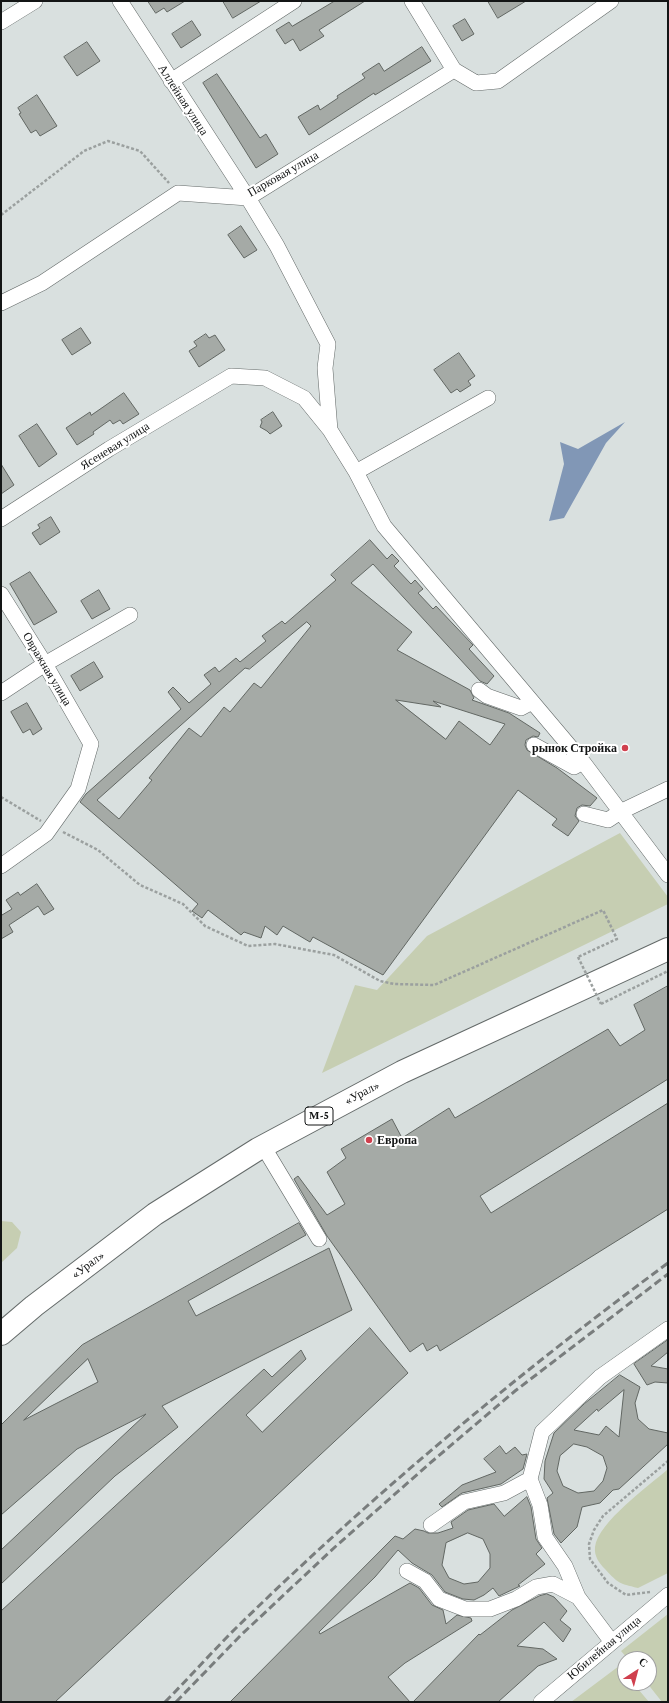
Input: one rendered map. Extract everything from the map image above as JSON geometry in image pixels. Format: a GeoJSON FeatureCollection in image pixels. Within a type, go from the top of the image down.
{"type":"FeatureCollection","features":[{"type":"Feature","properties":{"kind":"highway","name":"«Урал»"},"geometry":{"type":"LineString","coordinates":[[1,1334],[34,1306],[155,1214],[263,1146],[402,1072],[668,949]]}},
{"type":"Feature","properties":{"kind":"street"},"geometry":{"type":"LineString","coordinates":[[1,22],[35,1]]}},
{"type":"Feature","properties":{"kind":"street","name":"Аллейная улица"},"geometry":{"type":"LineString","coordinates":[[120,1],[248,198],[277,246],[328,344],[325,368],[330,430]]}},
{"type":"Feature","properties":{"kind":"street"},"geometry":{"type":"LineString","coordinates":[[171,81],[294,1]]}},
{"type":"Feature","properties":{"kind":"street"},"geometry":{"type":"LineString","coordinates":[[412,1],[454,70],[476,83],[498,81],[611,1]]}},
{"type":"Feature","properties":{"kind":"street","name":"Парковая улица"},"geometry":{"type":"LineString","coordinates":[[178,193],[248,198],[454,70]]}},
{"type":"Feature","properties":{"kind":"street"},"geometry":{"type":"LineString","coordinates":[[1,303],[42,283],[178,193]]}},
{"type":"Feature","properties":{"kind":"street","name":"Ясеневая улица"},"geometry":{"type":"LineString","coordinates":[[1,519],[109,449],[231,376],[266,378],[304,398],[330,430]]}},
{"type":"Feature","properties":{"kind":"street"},"geometry":{"type":"LineString","coordinates":[[356,472],[488,398]]}},
{"type":"Feature","properties":{"kind":"street"},"geometry":{"type":"LineString","coordinates":[[330,430],[356,472],[384,526],[583,762],[668,875]]}},
{"type":"Feature","properties":{"kind":"street","name":"Овражная улица"},"geometry":{"type":"LineString","coordinates":[[1,594],[45,664],[91,744],[78,789],[52,826]]}},
{"type":"Feature","properties":{"kind":"street"},"geometry":{"type":"LineString","coordinates":[[1,693],[45,664],[130,615]]}},
{"type":"Feature","properties":{"kind":"street"},"geometry":{"type":"LineString","coordinates":[[479,690],[487,696],[521,708],[532,702]]}},
{"type":"Feature","properties":{"kind":"street"},"geometry":{"type":"LineString","coordinates":[[534,745],[574,767],[583,762]]}},
{"type":"Feature","properties":{"kind":"street"},"geometry":{"type":"LineString","coordinates":[[584,814],[608,820],[620,812],[668,789]]}},
{"type":"Feature","properties":{"kind":"street"},"geometry":{"type":"LineString","coordinates":[[1,866],[46,834],[52,826]]}},
{"type":"Feature","properties":{"kind":"street"},"geometry":{"type":"LineString","coordinates":[[263,1146],[319,1238]]}},
{"type":"Feature","properties":{"kind":"street"},"geometry":{"type":"LineString","coordinates":[[612,1641],[578,1597],[565,1566],[545,1537],[540,1505],[530,1480],[542,1432],[600,1377],[668,1329]]}},
{"type":"Feature","properties":{"kind":"street"},"geometry":{"type":"LineString","coordinates":[[431,1525],[464,1502],[504,1493],[530,1480]]}},
{"type":"Feature","properties":{"kind":"street"},"geometry":{"type":"LineString","coordinates":[[407,1571],[425,1582],[439,1599],[465,1609],[490,1609],[516,1600],[536,1587],[553,1584],[578,1597]]}},
{"type":"Feature","properties":{"kind":"street","name":"Юбилейная улица"},"geometry":{"type":"LineString","coordinates":[[541,1702],[668,1595]]}},
{"type":"Feature","properties":{"kind":"path"},"geometry":{"type":"LineString","coordinates":[[1,215],[84,151],[108,141],[140,151],[178,193]]}},
{"type":"Feature","properties":{"kind":"path"},"geometry":{"type":"LineString","coordinates":[[1,797],[98,850],[140,885],[183,904],[205,926],[248,946],[275,944],[334,955],[380,981],[394,984],[434,985],[603,910],[617,939],[578,957],[601,1004],[668,971]]}},
{"type":"Feature","properties":{"kind":"path"},"geometry":{"type":"LineString","coordinates":[[652,1592],[626,1595],[608,1583],[590,1559],[589,1544],[594,1530],[603,1516],[668,1461]]}},
{"type":"Feature","properties":{"kind":"green space"},"geometry":{"type":"Polygon","coordinates":[[[620,833],[668,897],[668,904],[322,1073],[355,985],[377,990],[427,936],[620,833]]]}},
{"type":"Feature","properties":{"kind":"green space"},"geometry":{"type":"Polygon","coordinates":[[[1,1221],[12,1222],[21,1232],[17,1248],[1,1263],[1,1221]]]}},
{"type":"Feature","properties":{"kind":"green space"},"geometry":{"type":"Polygon","coordinates":[[[668,1469],[668,1573],[638,1588],[622,1584],[613,1578],[597,1559],[595,1547],[598,1537],[614,1516],[668,1469]]]}},
{"type":"Feature","properties":{"kind":"green space"},"geometry":{"type":"Polygon","coordinates":[[[668,1614],[668,1702],[662,1702],[653,1691],[657,1691],[657,1651],[621,1651],[668,1614]]]}},
{"type":"Feature","properties":{"kind":"green space"},"geometry":{"type":"Polygon","coordinates":[[[617,1668],[617,1691],[640,1691],[649,1702],[571,1702],[617,1668]]]}},
{"type":"Feature","properties":{"kind":"water"},"geometry":{"type":"Polygon","coordinates":[[[625,422],[606,443],[564,518],[549,521],[564,464],[560,442],[578,449],[625,422]]]}},
{"type":"Feature","properties":{"kind":"building"},"geometry":{"type":"Polygon","coordinates":[[[148,1],[185,1],[167,12],[164,8],[156,13],[148,1]]]}},
{"type":"Feature","properties":{"kind":"building"},"geometry":{"type":"Polygon","coordinates":[[[223,1],[261,1],[233,18],[223,1]]]}},
{"type":"Feature","properties":{"kind":"building"},"geometry":{"type":"Polygon","coordinates":[[[335,1],[365,1],[319,30],[324,36],[300,51],[293,39],[285,44],[276,30],[289,22],[292,26],[335,1]]]}},
{"type":"Feature","properties":{"kind":"building"},"geometry":{"type":"Polygon","coordinates":[[[488,1],[526,1],[498,18],[488,1]]]}},
{"type":"Feature","properties":{"kind":"building"},"geometry":{"type":"Polygon","coordinates":[[[465,19],[474,34],[462,41],[453,26],[465,19]]]}},
{"type":"Feature","properties":{"kind":"building"},"geometry":{"type":"Polygon","coordinates":[[[192,21],[201,35],[181,48],[172,34],[192,21]]]}},
{"type":"Feature","properties":{"kind":"building"},"geometry":{"type":"Polygon","coordinates":[[[87,42],[100,61],[77,76],[64,57],[87,42]]]}},
{"type":"Feature","properties":{"kind":"building"},"geometry":{"type":"Polygon","coordinates":[[[422,47],[431,61],[375,95],[374,93],[309,135],[298,117],[318,105],[320,110],[338,98],[337,96],[365,78],[362,74],[379,63],[384,71],[422,47]]]}},
{"type":"Feature","properties":{"kind":"building"},"geometry":{"type":"Polygon","coordinates":[[[217,74],[260,138],[266,134],[278,154],[256,168],[203,83],[217,74]]]}},
{"type":"Feature","properties":{"kind":"building"},"geometry":{"type":"Polygon","coordinates":[[[37,95],[57,126],[40,136],[36,130],[31,133],[19,114],[21,113],[18,108],[37,95]]]}},
{"type":"Feature","properties":{"kind":"building"},"geometry":{"type":"Polygon","coordinates":[[[241,226],[257,250],[244,258],[228,235],[241,226]]]}},
{"type":"Feature","properties":{"kind":"building"},"geometry":{"type":"Polygon","coordinates":[[[81,328],[91,343],[72,355],[62,340],[81,328]]]}},
{"type":"Feature","properties":{"kind":"building"},"geometry":{"type":"Polygon","coordinates":[[[206,334],[209,338],[215,335],[225,350],[199,367],[189,351],[197,346],[194,342],[206,334]]]}},
{"type":"Feature","properties":{"kind":"building"},"geometry":{"type":"Polygon","coordinates":[[[459,353],[475,376],[468,381],[471,385],[460,392],[457,389],[451,393],[434,370],[459,353]]]}},
{"type":"Feature","properties":{"kind":"building"},"geometry":{"type":"Polygon","coordinates":[[[124,393],[139,414],[123,424],[120,420],[113,424],[110,420],[93,432],[94,434],[77,445],[66,428],[90,412],[91,415],[124,393]]]}},
{"type":"Feature","properties":{"kind":"building"},"geometry":{"type":"Polygon","coordinates":[[[273,412],[282,426],[270,434],[260,427],[262,422],[261,420],[273,412]]]}},
{"type":"Feature","properties":{"kind":"building"},"geometry":{"type":"Polygon","coordinates":[[[37,424],[57,454],[39,467],[19,436],[37,424]]]}},
{"type":"Feature","properties":{"kind":"building"},"geometry":{"type":"Polygon","coordinates":[[[1,464],[14,485],[1,494],[1,464]]]}},
{"type":"Feature","properties":{"kind":"building"},"geometry":{"type":"Polygon","coordinates":[[[51,517],[60,532],[40,545],[32,533],[40,528],[38,525],[51,517]]]}},
{"type":"Feature","properties":{"kind":"building"},"geometry":{"type":"Polygon","coordinates":[[[370,540],[387,559],[392,554],[399,561],[394,566],[411,584],[415,580],[423,589],[418,593],[433,609],[436,606],[473,645],[469,649],[494,676],[487,684],[480,681],[373,564],[351,583],[412,632],[397,650],[470,690],[474,698],[472,700],[509,713],[540,733],[538,737],[533,736],[526,740],[525,745],[527,750],[557,768],[597,798],[590,806],[582,805],[577,808],[575,816],[579,821],[568,836],[552,825],[557,819],[518,790],[383,975],[313,937],[310,942],[283,926],[277,935],[265,926],[261,938],[244,932],[241,935],[208,910],[202,918],[192,911],[198,904],[80,802],[86,794],[181,709],[168,692],[173,687],[189,703],[211,684],[204,675],[215,667],[219,672],[236,658],[240,662],[266,641],[262,636],[282,621],[285,624],[336,580],[331,575],[370,540]],[[307,622],[249,669],[245,668],[97,800],[119,819],[152,780],[149,778],[189,728],[201,737],[224,707],[230,712],[254,683],[261,688],[311,626],[307,622]],[[396,700],[446,739],[459,721],[490,745],[505,724],[433,701],[441,707],[396,700]]]}},
{"type":"Feature","properties":{"kind":"building"},"geometry":{"type":"Polygon","coordinates":[[[30,572],[57,612],[34,625],[10,584],[30,572]]]}},
{"type":"Feature","properties":{"kind":"building"},"geometry":{"type":"Polygon","coordinates":[[[99,590],[110,609],[92,619],[81,601],[99,590]]]}},
{"type":"Feature","properties":{"kind":"building"},"geometry":{"type":"Polygon","coordinates":[[[94,662],[103,677],[80,691],[71,676],[94,662]]]}},
{"type":"Feature","properties":{"kind":"building"},"geometry":{"type":"Polygon","coordinates":[[[27,703],[42,729],[33,735],[30,729],[23,733],[11,712],[27,703]]]}},
{"type":"Feature","properties":{"kind":"building"},"geometry":{"type":"Polygon","coordinates":[[[37,884],[54,909],[44,915],[38,906],[9,925],[13,932],[1,939],[1,913],[2,915],[12,909],[6,900],[18,892],[20,895],[37,884]]]}},
{"type":"Feature","properties":{"kind":"building"},"geometry":{"type":"Polygon","coordinates":[[[668,986],[668,1079],[480,1196],[491,1213],[668,1103],[668,1209],[440,1351],[437,1345],[427,1351],[423,1343],[410,1352],[327,1236],[294,1179],[298,1176],[327,1215],[345,1204],[327,1172],[346,1158],[341,1149],[392,1119],[402,1138],[449,1108],[455,1118],[608,1029],[620,1046],[645,1030],[634,1005],[668,986]]]}},
{"type":"Feature","properties":{"kind":"building"},"geometry":{"type":"Polygon","coordinates":[[[299,1223],[306,1235],[188,1301],[196,1316],[329,1248],[352,1310],[162,1406],[178,1427],[115,1476],[1,1584],[1,1550],[146,1414],[77,1449],[1,1515],[1,1425],[82,1345],[299,1223]],[[88,1359],[24,1420],[98,1382],[88,1359]]]}},
{"type":"Feature","properties":{"kind":"building"},"geometry":{"type":"Polygon","coordinates":[[[370,1328],[408,1373],[55,1702],[1,1702],[1,1611],[264,1369],[272,1377],[301,1350],[306,1359],[246,1415],[262,1432],[370,1328]]]}},
{"type":"Feature","properties":{"kind":"building"},"geometry":{"type":"Polygon","coordinates":[[[668,1340],[668,1352],[651,1366],[668,1369],[668,1383],[655,1382],[647,1385],[634,1364],[668,1340]]]}},
{"type":"Feature","properties":{"kind":"building"},"geometry":{"type":"Polygon","coordinates":[[[620,1375],[640,1387],[635,1403],[638,1419],[649,1429],[668,1433],[668,1444],[619,1489],[613,1490],[600,1503],[582,1507],[577,1527],[561,1543],[554,1534],[547,1498],[553,1493],[544,1479],[545,1461],[554,1433],[584,1404],[620,1375]],[[624,1390],[598,1411],[597,1409],[574,1430],[599,1435],[606,1426],[619,1437],[624,1390]],[[574,1444],[560,1456],[557,1471],[563,1486],[578,1493],[594,1491],[603,1481],[607,1468],[603,1456],[587,1447],[574,1444]]]}},
{"type":"Feature","properties":{"kind":"building"},"geometry":{"type":"Polygon","coordinates":[[[500,1446],[506,1454],[515,1447],[522,1455],[527,1454],[523,1469],[501,1484],[462,1493],[442,1507],[439,1504],[462,1485],[496,1472],[484,1459],[500,1446]]]}},
{"type":"Feature","properties":{"kind":"building"},"geometry":{"type":"Polygon","coordinates":[[[527,1497],[531,1507],[536,1539],[542,1548],[536,1554],[545,1564],[518,1585],[520,1586],[499,1596],[493,1588],[474,1600],[463,1599],[445,1592],[432,1575],[412,1563],[398,1550],[375,1577],[319,1632],[320,1634],[410,1583],[419,1588],[432,1605],[443,1610],[446,1624],[457,1615],[471,1618],[472,1621],[405,1663],[388,1677],[410,1702],[230,1702],[395,1536],[403,1539],[415,1529],[428,1533],[438,1533],[453,1528],[451,1522],[468,1510],[494,1504],[504,1516],[527,1497]],[[468,1533],[446,1543],[442,1565],[449,1578],[464,1584],[478,1582],[490,1568],[490,1554],[483,1539],[468,1533]]]}},
{"type":"Feature","properties":{"kind":"building"},"geometry":{"type":"Polygon","coordinates":[[[547,1594],[554,1597],[567,1611],[560,1620],[571,1629],[563,1642],[544,1622],[517,1646],[543,1649],[557,1659],[538,1666],[498,1702],[413,1702],[479,1634],[480,1635],[512,1610],[539,1596],[547,1594]]]}},
{"type":"Feature","properties":{"kind":"railway"},"geometry":{"type":"LineString","coordinates":[[165,1702],[235,1629],[286,1580],[391,1485],[500,1393],[611,1305],[668,1263]]}},
{"type":"Feature","properties":{"kind":"railway"},"geometry":{"type":"LineString","coordinates":[[176,1702],[241,1635],[335,1547],[429,1464],[515,1391],[668,1274]]}},
{"type":"Feature","properties":{"kind":"place","name":"рынок Стройка"},"geometry":{"type":"Point","coordinates":[625,748]}},
{"type":"Feature","properties":{"kind":"place","name":"Европа"},"geometry":{"type":"Point","coordinates":[369,1140]}}]}
